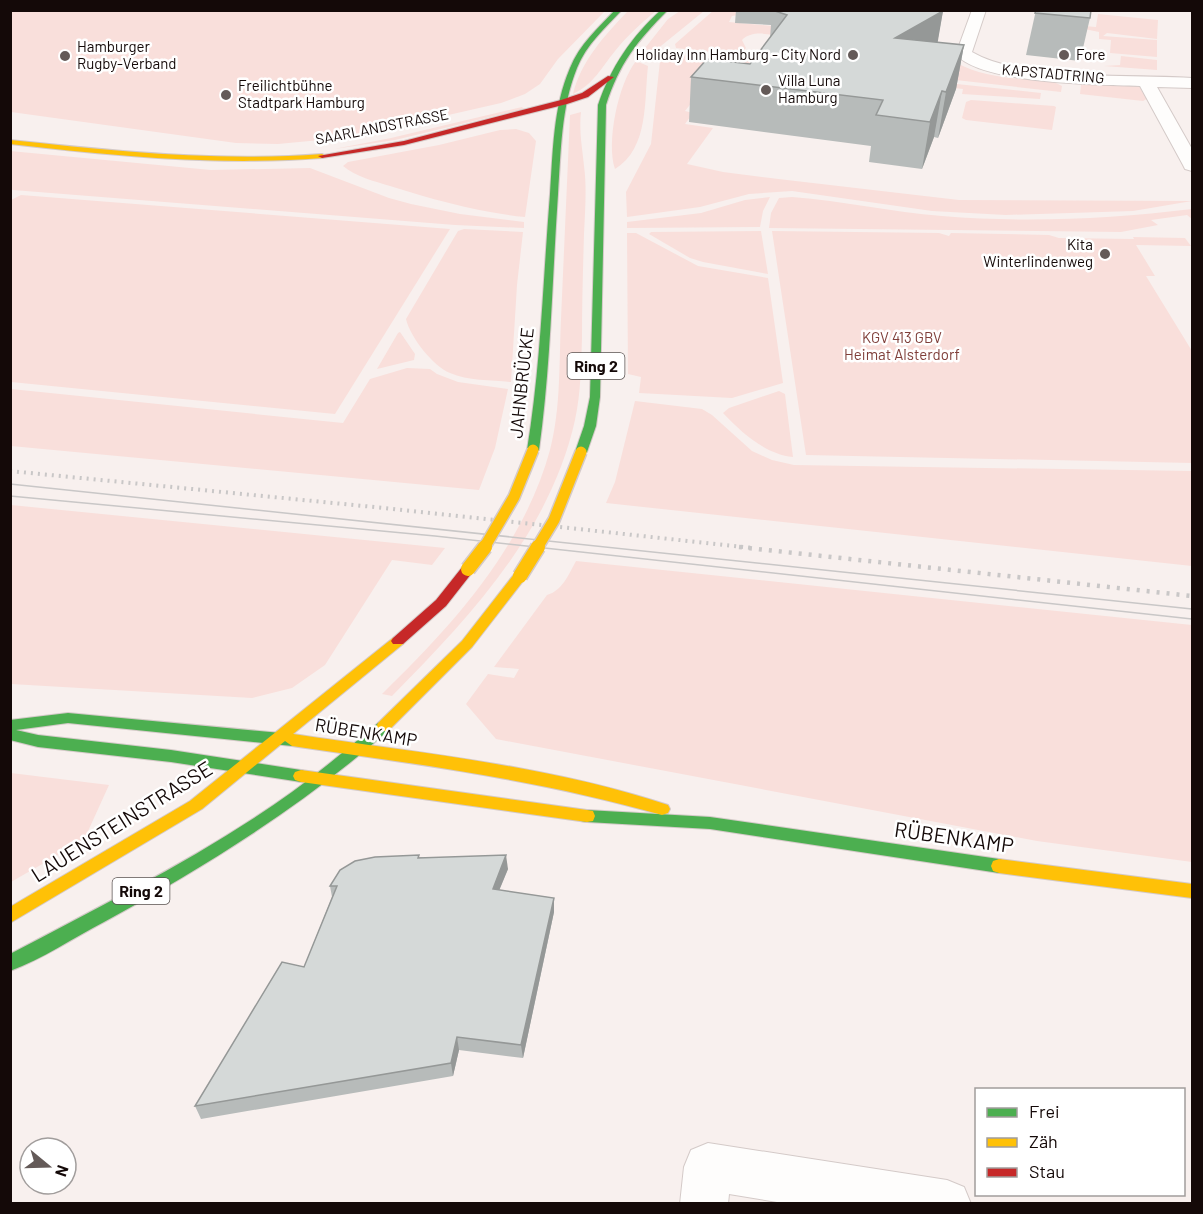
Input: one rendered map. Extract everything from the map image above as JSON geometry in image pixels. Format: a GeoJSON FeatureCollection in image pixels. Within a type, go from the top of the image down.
{"type":"FeatureCollection","features":[{"type":"Feature","properties":{"kind":"main road","name":"Ring 2"},"geometry":{"type":"LineString","coordinates":[[571,75],[585,46],[619,10]]}},
{"type":"Feature","properties":{"kind":"main road","name":"Ring 2"},"geometry":{"type":"LineString","coordinates":[[10,963],[269,816],[320,779],[357,750],[460,650],[502,603],[554,520],[590,426],[595,397],[603,105],[610,77],[632,42],[665,10]]}},
{"type":"Feature","properties":{"kind":"main road","name":"JAHNBRÜCKE"},"geometry":{"type":"LineString","coordinates":[[281,738],[441,603],[486,548],[505,517],[527,468],[533,450],[542,396],[552,196],[559,136],[569,99],[571,75]]}},
{"type":"Feature","properties":{"kind":"main road"},"geometry":{"type":"LineString","coordinates":[[525,103],[547,94],[571,75]]}},
{"type":"Feature","properties":{"kind":"main road","name":"SAARLANDSTRASSE"},"geometry":{"type":"LineString","coordinates":[[10,142],[180,159],[264,161],[359,151],[493,121],[569,99],[594,90],[610,77]]}},
{"type":"Feature","properties":{"kind":"main road","name":"SAARLANDSTRASSE"},"geometry":{"type":"LineString","coordinates":[[10,130],[143,146],[269,152],[350,143],[525,103],[569,99],[603,105]]}},
{"type":"Feature","properties":{"kind":"main road"},"geometry":{"type":"LineString","coordinates":[[493,121],[532,124]]}},
{"type":"Feature","properties":{"kind":"main road"},"geometry":{"type":"LineString","coordinates":[[546,129],[559,136]]}},
{"type":"Feature","properties":{"kind":"main road","name":"RÜBENKAMP"},"geometry":{"type":"LineString","coordinates":[[10,725],[68,718],[281,738],[449,764],[620,796],[710,823]]}},
{"type":"Feature","properties":{"kind":"main road","name":"RÜBENKAMP"},"geometry":{"type":"LineString","coordinates":[[10,734],[38,741],[246,767],[613,819],[710,823],[982,864],[1192,891]]}},
{"type":"Feature","properties":{"kind":"main road","name":"LAUENSTEINSTRASSE"},"geometry":{"type":"LineString","coordinates":[[10,916],[172,820],[246,767],[281,738]]}},
{"type":"Feature","properties":{"kind":"street","name":"KAPSTADTRING"},"geometry":{"type":"LineString","coordinates":[[979,10],[964,54],[979,65],[1019,74],[1192,83]]}},
{"type":"Feature","properties":{"kind":"street"},"geometry":{"type":"LineString","coordinates":[[1145,81],[1192,165]]}},
{"type":"Feature","properties":{"kind":"street"},"geometry":{"type":"LineString","coordinates":[[704,1203],[708,1167],[947,1203]]}},
{"type":"Feature","properties":{"kind":"green space"},"geometry":{"type":"Polygon","coordinates":[[[714,10],[766,11],[732,16],[729,22],[772,26],[773,35],[756,34],[745,37],[742,40],[746,48],[740,55],[676,48],[675,44],[714,10]]]}},
{"type":"Feature","properties":{"kind":"green space"},"geometry":{"type":"Polygon","coordinates":[[[10,11],[605,11],[558,59],[540,84],[525,94],[501,103],[352,137],[278,144],[236,143],[11,112],[10,11]]]}},
{"type":"Feature","properties":{"kind":"green space"},"geometry":{"type":"Polygon","coordinates":[[[628,11],[656,11],[624,40],[592,80],[573,94],[588,60],[628,11]]]}},
{"type":"Feature","properties":{"kind":"green space"},"geometry":{"type":"Polygon","coordinates":[[[680,11],[704,11],[651,54],[638,57],[668,19],[680,11]]]}},
{"type":"Feature","properties":{"kind":"green space"},"geometry":{"type":"Polygon","coordinates":[[[1098,14],[1158,20],[1157,39],[1107,33],[1103,36],[1157,40],[1157,57],[1110,53],[1111,40],[1099,39],[1099,32],[1060,24],[1096,27],[1098,14]]]}},
{"type":"Feature","properties":{"kind":"green space"},"geometry":{"type":"Polygon","coordinates":[[[675,52],[924,80],[693,101],[685,111],[693,113],[685,124],[713,128],[687,164],[723,172],[959,200],[1192,201],[1133,211],[1006,215],[932,211],[792,191],[749,194],[700,207],[627,217],[626,192],[651,144],[660,61],[675,52]]]}},
{"type":"Feature","properties":{"kind":"green space"},"geometry":{"type":"Polygon","coordinates":[[[1121,56],[1157,60],[1157,70],[1104,66],[1120,65],[1121,56]]]}},
{"type":"Feature","properties":{"kind":"green space"},"geometry":{"type":"Polygon","coordinates":[[[636,61],[648,66],[643,123],[634,149],[615,169],[612,144],[615,114],[624,84],[636,61]]]}},
{"type":"Feature","properties":{"kind":"green space"},"geometry":{"type":"Polygon","coordinates":[[[957,63],[988,74],[1052,82],[1062,86],[1061,92],[938,78],[957,63]]]}},
{"type":"Feature","properties":{"kind":"green space"},"geometry":{"type":"Polygon","coordinates":[[[938,82],[1041,93],[1040,99],[962,94],[963,89],[936,86],[938,82]]]}},
{"type":"Feature","properties":{"kind":"green space"},"geometry":{"type":"Polygon","coordinates":[[[1089,82],[1139,86],[1143,93],[1152,96],[1143,101],[1080,94],[1081,85],[1089,82]]]}},
{"type":"Feature","properties":{"kind":"green space"},"geometry":{"type":"Polygon","coordinates":[[[971,100],[1054,106],[1056,107],[1052,130],[966,120],[962,118],[966,102],[971,100]]]}},
{"type":"Feature","properties":{"kind":"green space"},"geometry":{"type":"Polygon","coordinates":[[[522,107],[524,109],[395,140],[334,149],[391,138],[522,107]]]}},
{"type":"Feature","properties":{"kind":"green space"},"geometry":{"type":"Polygon","coordinates":[[[581,112],[586,191],[580,389],[575,420],[563,461],[547,499],[527,536],[478,603],[392,696],[382,694],[434,641],[482,583],[504,552],[538,486],[554,434],[558,401],[570,115],[581,112]]]}},
{"type":"Feature","properties":{"kind":"green space"},"geometry":{"type":"Polygon","coordinates":[[[516,129],[529,133],[536,141],[525,217],[473,209],[423,196],[365,178],[343,166],[348,162],[439,145],[500,130],[516,129]]]}},
{"type":"Feature","properties":{"kind":"green space"},"geometry":{"type":"Polygon","coordinates":[[[10,151],[211,170],[310,168],[389,198],[460,214],[524,222],[524,228],[455,225],[13,190],[11,189],[10,151]]]}},
{"type":"Feature","properties":{"kind":"green space"},"geometry":{"type":"Polygon","coordinates":[[[21,195],[450,229],[335,414],[11,382],[11,200],[21,195]]]}},
{"type":"Feature","properties":{"kind":"green space"},"geometry":{"type":"Polygon","coordinates":[[[770,197],[763,211],[760,227],[627,228],[627,222],[701,213],[745,200],[770,197]]]}},
{"type":"Feature","properties":{"kind":"green space"},"geometry":{"type":"Polygon","coordinates":[[[792,197],[973,218],[1067,219],[1192,209],[1192,219],[1187,215],[1151,220],[1158,225],[1121,232],[769,228],[771,213],[779,198],[792,197]]]}},
{"type":"Feature","properties":{"kind":"green space"},"geometry":{"type":"Polygon","coordinates":[[[464,229],[523,232],[511,382],[464,378],[450,373],[430,358],[408,326],[406,319],[458,231],[464,229]]]}},
{"type":"Feature","properties":{"kind":"green space"},"geometry":{"type":"Polygon","coordinates":[[[761,231],[768,274],[690,258],[649,234],[651,232],[761,231]]]}},
{"type":"Feature","properties":{"kind":"green space","name":"KGV 413 GBV Heimat Alsterdorf"},"geometry":{"type":"Polygon","coordinates":[[[772,231],[939,233],[949,236],[951,233],[1049,235],[1059,238],[1185,238],[1191,246],[1136,245],[1155,276],[1146,276],[1192,351],[1192,463],[806,455],[772,231]]]}},
{"type":"Feature","properties":{"kind":"green space"},"geometry":{"type":"Polygon","coordinates":[[[627,233],[636,233],[698,266],[768,278],[783,383],[732,398],[639,393],[641,377],[628,374],[627,233]]]}},
{"type":"Feature","properties":{"kind":"green space"},"geometry":{"type":"Polygon","coordinates":[[[400,332],[415,354],[414,360],[377,369],[398,333],[400,332]]]}},
{"type":"Feature","properties":{"kind":"green space"},"geometry":{"type":"Polygon","coordinates":[[[407,368],[430,369],[458,382],[508,389],[495,448],[479,490],[11,446],[11,389],[343,423],[370,379],[407,368]]]}},
{"type":"Feature","properties":{"kind":"green space"},"geometry":{"type":"Polygon","coordinates":[[[779,391],[785,394],[793,457],[764,447],[746,435],[723,413],[729,408],[779,391]]]}},
{"type":"Feature","properties":{"kind":"green space"},"geometry":{"type":"Polygon","coordinates":[[[635,401],[702,409],[712,415],[752,451],[772,460],[794,465],[1192,471],[1192,566],[606,503],[615,482],[635,401]]]}},
{"type":"Feature","properties":{"kind":"green space"},"geometry":{"type":"Polygon","coordinates":[[[11,505],[445,548],[432,565],[392,560],[325,665],[292,688],[252,698],[11,684],[11,505]]]}},
{"type":"Feature","properties":{"kind":"green space"},"geometry":{"type":"Polygon","coordinates":[[[576,561],[1192,625],[1192,862],[1037,841],[496,739],[466,704],[488,674],[514,678],[519,669],[494,667],[547,595],[557,590],[564,581],[576,561]]]}},
{"type":"Feature","properties":{"kind":"green space"},"geometry":{"type":"Polygon","coordinates":[[[11,773],[109,785],[84,840],[11,882],[11,773]]]}},
{"type":"Feature","properties":{"kind":"building"},"geometry":{"type":"Polygon","coordinates":[[[772,10],[943,11],[895,38],[964,45],[946,92],[942,91],[930,122],[876,115],[883,100],[691,77],[707,59],[750,64],[787,15],[772,10]]]}},
{"type":"Feature","properties":{"kind":"building"},"geometry":{"type":"Polygon","coordinates":[[[1036,10],[1091,10],[1090,18],[1035,13],[1036,10]]]}},
{"type":"Feature","properties":{"kind":"building"},"geometry":{"type":"Polygon","coordinates":[[[419,855],[418,858],[506,855],[493,889],[554,898],[521,1045],[457,1037],[451,1063],[195,1106],[282,962],[304,967],[337,886],[330,886],[340,870],[355,861],[375,857],[419,855]]]}},
{"type":"Feature","properties":{"kind":"tram line"},"geometry":{"type":"LineString","coordinates":[[10,484],[1192,609]]}},
{"type":"Feature","properties":{"kind":"tram line"},"geometry":{"type":"LineString","coordinates":[[10,496],[435,536],[1192,619]]}},
{"type":"Feature","properties":{"kind":"railway"},"geometry":{"type":"LineString","coordinates":[[10,471],[753,548]]}},
{"type":"Feature","properties":{"kind":"railway"},"geometry":{"type":"LineString","coordinates":[[739,547],[1192,596]]}},
{"type":"Feature","properties":{"kind":"traffic: fast"},"geometry":{"type":"LineString","coordinates":[[533,450],[542,382],[552,212],[562,107],[569,79],[578,58],[594,36],[619,10]]}},
{"type":"Feature","properties":{"kind":"traffic: fast"},"geometry":{"type":"LineString","coordinates":[[581,452],[590,426],[595,397],[602,105],[612,77],[626,53],[643,31],[665,10]]}},
{"type":"Feature","properties":{"kind":"traffic: fast"},"geometry":{"type":"LineString","coordinates":[[11,725],[68,718],[292,740]]}},
{"type":"Feature","properties":{"kind":"traffic: fast"},"geometry":{"type":"LineString","coordinates":[[10,963],[204,857],[297,796],[383,727]]}},
{"type":"Feature","properties":{"kind":"traffic: fast"},"geometry":{"type":"LineString","coordinates":[[10,734],[38,741],[171,756],[301,776]]}},
{"type":"Feature","properties":{"kind":"traffic: fast"},"geometry":{"type":"LineString","coordinates":[[587,816],[710,823],[999,866]]}},
{"type":"Feature","properties":{"kind":"traffic: slow"},"geometry":{"type":"LineString","coordinates":[[10,142],[205,159],[244,160],[322,156]]}},
{"type":"Feature","properties":{"kind":"traffic: slow"},"geometry":{"type":"LineString","coordinates":[[468,569],[506,512],[533,450]]}},
{"type":"Feature","properties":{"kind":"traffic: slow"},"geometry":{"type":"LineString","coordinates":[[520,576],[554,520],[581,452]]}},
{"type":"Feature","properties":{"kind":"traffic: slow"},"geometry":{"type":"LineString","coordinates":[[383,727],[467,644],[520,576]]}},
{"type":"Feature","properties":{"kind":"traffic: slow"},"geometry":{"type":"LineString","coordinates":[[10,916],[196,805],[398,641]]}},
{"type":"Feature","properties":{"kind":"traffic: slow"},"geometry":{"type":"LineString","coordinates":[[292,740],[525,776],[572,785],[662,809]]}},
{"type":"Feature","properties":{"kind":"traffic: slow"},"geometry":{"type":"LineString","coordinates":[[301,776],[587,816]]}},
{"type":"Feature","properties":{"kind":"traffic: slow"},"geometry":{"type":"LineString","coordinates":[[999,866],[1192,891]]}},
{"type":"Feature","properties":{"kind":"traffic: jam"},"geometry":{"type":"LineString","coordinates":[[322,156],[404,143],[564,102],[585,95],[610,77]]}},
{"type":"Feature","properties":{"kind":"traffic: jam"},"geometry":{"type":"LineString","coordinates":[[398,641],[441,603],[468,569]]}},
{"type":"Feature","properties":{"kind":"place","name":"Holiday Inn Hamburg - City Nord"},"geometry":{"type":"Point","coordinates":[853,55]}},
{"type":"Feature","properties":{"kind":"place","name":"Fore"},"geometry":{"type":"Point","coordinates":[1064,55]}},
{"type":"Feature","properties":{"kind":"place","name":"Hamburger Rugby-Verband"},"geometry":{"type":"Point","coordinates":[65,56]}},
{"type":"Feature","properties":{"kind":"place","name":"Villa Luna Hamburg"},"geometry":{"type":"Point","coordinates":[766,90]}},
{"type":"Feature","properties":{"kind":"place","name":"Freilichtbühne Stadtpark Hamburg"},"geometry":{"type":"Point","coordinates":[226,95]}},
{"type":"Feature","properties":{"kind":"place","name":"Kita Winterlindenweg"},"geometry":{"type":"Point","coordinates":[1105,254]}}]}
